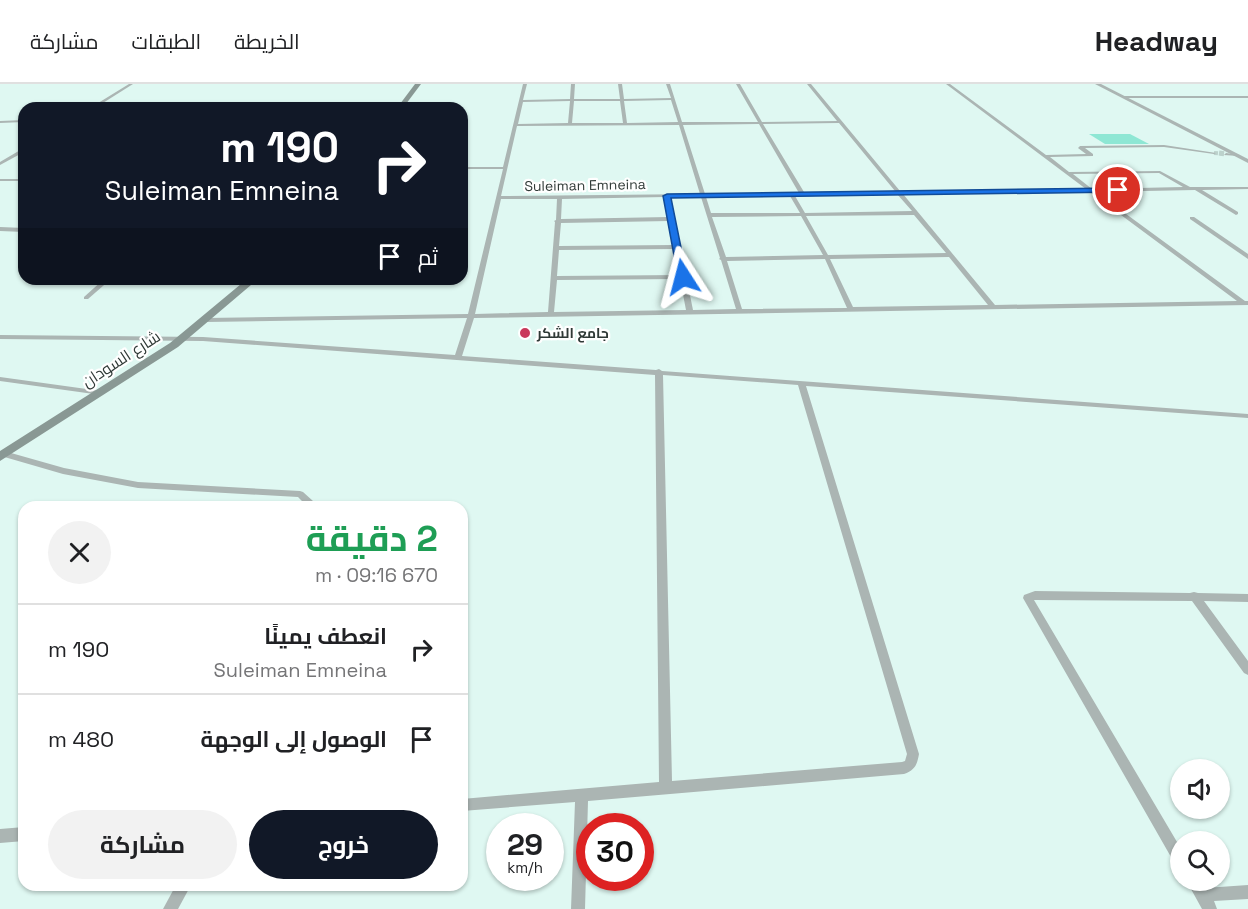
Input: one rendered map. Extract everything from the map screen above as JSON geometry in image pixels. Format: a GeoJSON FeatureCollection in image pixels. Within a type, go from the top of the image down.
{"type":"FeatureCollection","features":[{"type":"Feature","properties":{"kind":"main road"},"geometry":{"type":"LineString","coordinates":[[404,102],[418,84]]}},
{"type":"Feature","properties":{"kind":"main road","name":"شارع السودان"},"geometry":{"type":"LineString","coordinates":[[2,456],[183,338],[246,285]]}},
{"type":"Feature","properties":{"kind":"street"},"geometry":{"type":"LineString","coordinates":[[102,102],[131,84]]}},
{"type":"Feature","properties":{"kind":"street"},"geometry":{"type":"LineString","coordinates":[[458,358],[471,316],[525,84]]}},
{"type":"Feature","properties":{"kind":"street"},"geometry":{"type":"LineString","coordinates":[[570,125],[573,84]]}},
{"type":"Feature","properties":{"kind":"street"},"geometry":{"type":"LineString","coordinates":[[620,84],[626,124]]}},
{"type":"Feature","properties":{"kind":"street"},"geometry":{"type":"LineString","coordinates":[[668,84],[740,312]]}},
{"type":"Feature","properties":{"kind":"street"},"geometry":{"type":"LineString","coordinates":[[738,84],[802,194]]}},
{"type":"Feature","properties":{"kind":"street"},"geometry":{"type":"LineString","coordinates":[[809,84],[994,308]]}},
{"type":"Feature","properties":{"kind":"street"},"geometry":{"type":"LineString","coordinates":[[948,84],[1246,303]]}},
{"type":"Feature","properties":{"kind":"street"},"geometry":{"type":"LineString","coordinates":[[1097,84],[1248,161]]}},
{"type":"Feature","properties":{"kind":"street"},"geometry":{"type":"LineString","coordinates":[[1123,97],[1248,98]]}},
{"type":"Feature","properties":{"kind":"street"},"geometry":{"type":"LineString","coordinates":[[521,101],[672,99]]}},
{"type":"Feature","properties":{"kind":"street"},"geometry":{"type":"LineString","coordinates":[[0,122],[18,121]]}},
{"type":"Feature","properties":{"kind":"street"},"geometry":{"type":"LineString","coordinates":[[515,125],[841,122]]}},
{"type":"Feature","properties":{"kind":"street"},"geometry":{"type":"LineString","coordinates":[[1047,156],[1091,155],[1080,147],[1090,146],[1164,146],[1214,153]]}},
{"type":"Feature","properties":{"kind":"street"},"geometry":{"type":"LineString","coordinates":[[0,164],[18,154]]}},
{"type":"Feature","properties":{"kind":"street"},"geometry":{"type":"LineString","coordinates":[[1226,154],[1238,155]]}},
{"type":"Feature","properties":{"kind":"street"},"geometry":{"type":"LineString","coordinates":[[468,168],[506,168]]}},
{"type":"Feature","properties":{"kind":"street"},"geometry":{"type":"LineString","coordinates":[[1070,173],[1160,172],[1188,188]]}},
{"type":"Feature","properties":{"kind":"street"},"geometry":{"type":"LineString","coordinates":[[0,180],[18,180]]}},
{"type":"Feature","properties":{"kind":"street","name":"Suleiman Emneina"},"geometry":{"type":"LineString","coordinates":[[498,198],[1248,188]]}},
{"type":"Feature","properties":{"kind":"street"},"geometry":{"type":"LineString","coordinates":[[1197,189],[1236,213]]}},
{"type":"Feature","properties":{"kind":"street"},"geometry":{"type":"LineString","coordinates":[[792,194],[827,258],[850,310]]}},
{"type":"Feature","properties":{"kind":"street"},"geometry":{"type":"LineString","coordinates":[[667,196],[690,313]]}},
{"type":"Feature","properties":{"kind":"street"},"geometry":{"type":"LineString","coordinates":[[550,314],[560,198]]}},
{"type":"Feature","properties":{"kind":"street"},"geometry":{"type":"LineString","coordinates":[[710,215],[917,213]]}},
{"type":"Feature","properties":{"kind":"street"},"geometry":{"type":"LineString","coordinates":[[1192,218],[1248,257]]}},
{"type":"Feature","properties":{"kind":"street"},"geometry":{"type":"LineString","coordinates":[[557,221],[671,219]]}},
{"type":"Feature","properties":{"kind":"street"},"geometry":{"type":"LineString","coordinates":[[0,229],[18,230]]}},
{"type":"Feature","properties":{"kind":"street"},"geometry":{"type":"LineString","coordinates":[[556,249],[678,247]]}},
{"type":"Feature","properties":{"kind":"street"},"geometry":{"type":"LineString","coordinates":[[722,259],[951,255]]}},
{"type":"Feature","properties":{"kind":"street"},"geometry":{"type":"LineString","coordinates":[[554,278],[683,277]]}},
{"type":"Feature","properties":{"kind":"street"},"geometry":{"type":"LineString","coordinates":[[86,298],[101,285]]}},
{"type":"Feature","properties":{"kind":"street"},"geometry":{"type":"LineString","coordinates":[[206,320],[1246,303]]}},
{"type":"Feature","properties":{"kind":"street"},"geometry":{"type":"LineString","coordinates":[[0,337],[183,338],[659,371],[1248,416]]}},
{"type":"Feature","properties":{"kind":"street"},"geometry":{"type":"LineString","coordinates":[[659,371],[666,789]]}},
{"type":"Feature","properties":{"kind":"street"},"geometry":{"type":"LineString","coordinates":[[0,379],[101,393]]}},
{"type":"Feature","properties":{"kind":"street"},"geometry":{"type":"LineString","coordinates":[[468,805],[904,768],[913,761],[801,383]]}},
{"type":"Feature","properties":{"kind":"street"},"geometry":{"type":"LineString","coordinates":[[2,456],[63,471],[138,485],[300,494],[308,501]]}},
{"type":"Feature","properties":{"kind":"street"},"geometry":{"type":"LineString","coordinates":[[1170,842],[1028,598],[1035,595],[1248,598]]}},
{"type":"Feature","properties":{"kind":"street"},"geometry":{"type":"LineString","coordinates":[[1194,596],[1248,670]]}},
{"type":"Feature","properties":{"kind":"street"},"geometry":{"type":"LineString","coordinates":[[578,909],[582,796]]}},
{"type":"Feature","properties":{"kind":"street"},"geometry":{"type":"LineString","coordinates":[[0,836],[18,834]]}},
{"type":"Feature","properties":{"kind":"street"},"geometry":{"type":"LineString","coordinates":[[170,909],[180,891]]}},
{"type":"Feature","properties":{"kind":"street"},"geometry":{"type":"LineString","coordinates":[[1200,891],[1210,909]]}},
{"type":"Feature","properties":{"kind":"street"},"geometry":{"type":"LineString","coordinates":[[1202,895],[1248,892]]}},
{"type":"Feature","properties":{"kind":"green space"},"geometry":{"type":"Polygon","coordinates":[[[1089,134],[1130,134],[1149,144],[1105,144],[1089,134]]]}},
{"type":"Feature","properties":{"kind":"tunnel"},"geometry":{"type":"LineString","coordinates":[[1214,153],[1226,154],[1219,153]]}},
{"type":"Feature","properties":{"kind":"place","name":"جامع الشكر"},"geometry":{"type":"Point","coordinates":[525,333]}},
{"type":"Feature","properties":{"kind":"route"},"geometry":{"type":"LineString","coordinates":[[683,277],[667,196],[1118,190]]}}]}
